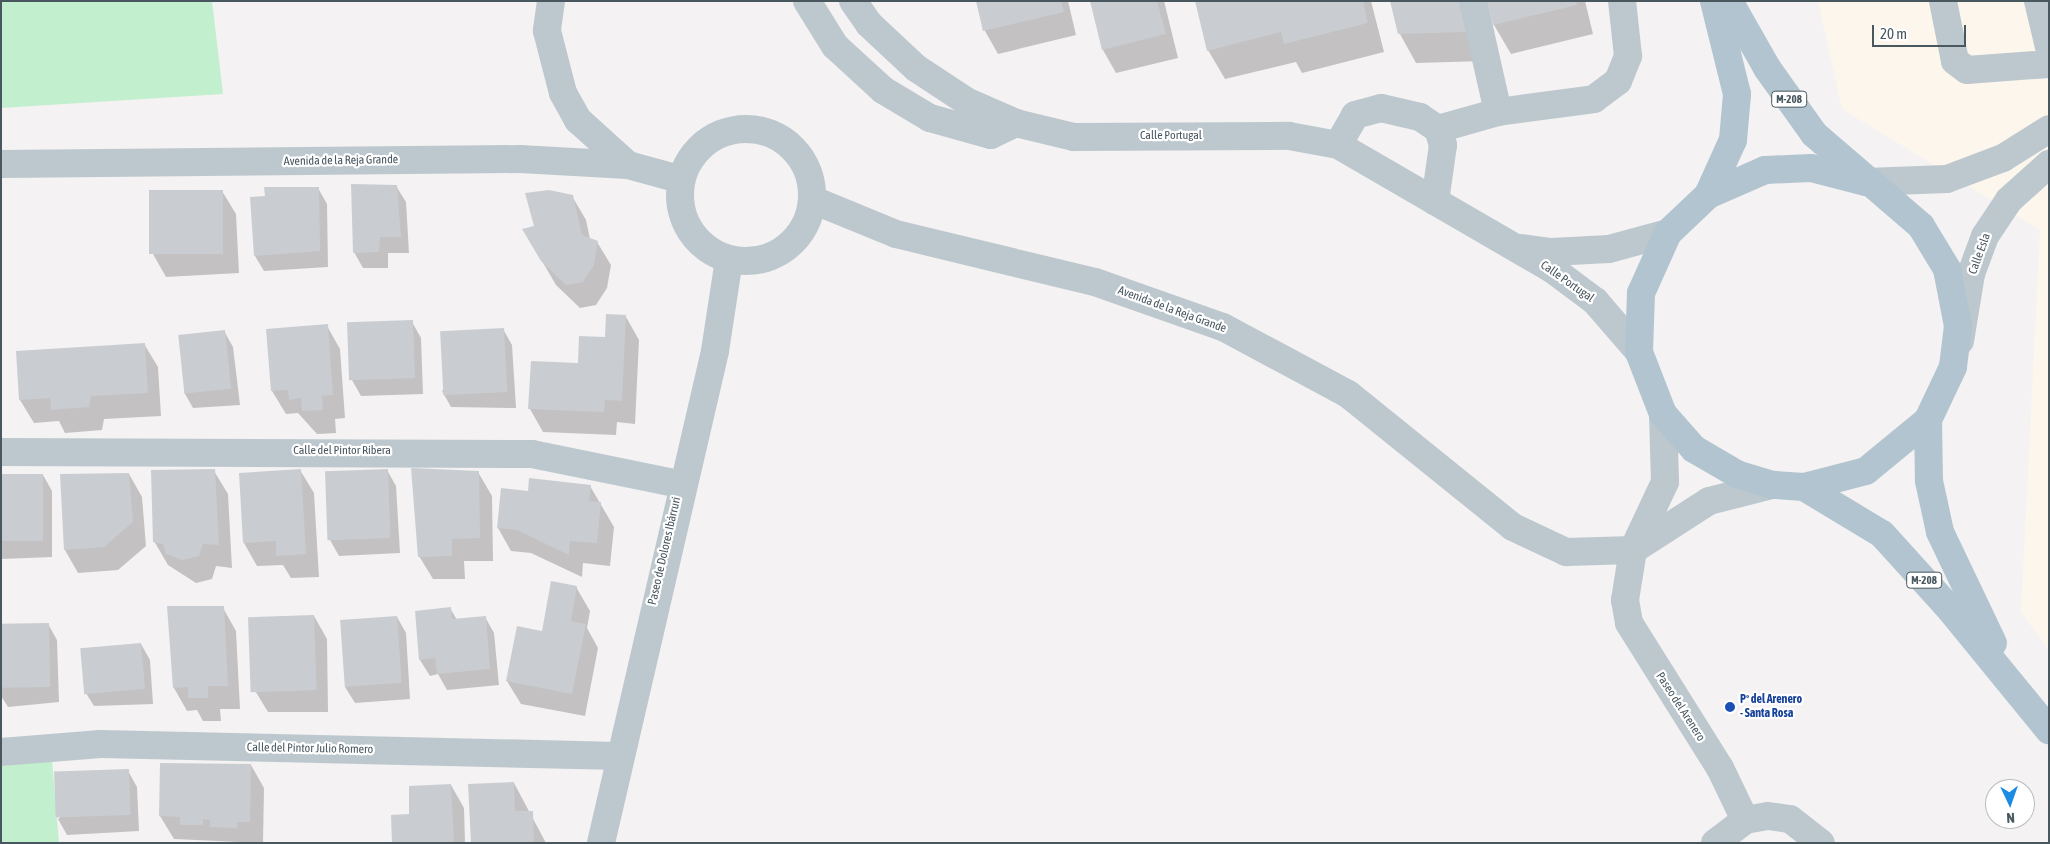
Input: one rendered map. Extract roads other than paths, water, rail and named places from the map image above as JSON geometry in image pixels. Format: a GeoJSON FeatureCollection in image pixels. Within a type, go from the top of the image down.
{"type":"FeatureCollection","features":[{"type":"Feature","properties":{"kind":"main road","name":"M-208"},"geometry":{"type":"LineString","coordinates":[[1708,195],[1734,140],[1737,94],[1714,1]]}},
{"type":"Feature","properties":{"kind":"main road","name":"M-208"},"geometry":{"type":"LineString","coordinates":[[1729,1],[1766,68],[1814,134],[1866,182],[1921,226],[1947,269],[1958,326],[1953,367],[1928,420],[1866,471],[1804,486],[1772,484],[1737,474],[1694,449],[1663,414],[1639,352],[1641,293],[1668,232],[1708,195],[1765,170],[1811,168],[1866,182]]}},
{"type":"Feature","properties":{"kind":"main road","name":"M-208"},"geometry":{"type":"LineString","coordinates":[[1928,420],[1929,481],[1940,532],[2022,698]]}},
{"type":"Feature","properties":{"kind":"main road","name":"M-208"},"geometry":{"type":"LineString","coordinates":[[1804,486],[1882,534],[2049,730]]}},
{"type":"Feature","properties":{"kind":"street"},"geometry":{"type":"LineString","coordinates":[[551,1],[547,31],[563,93],[578,120],[628,165]]}},
{"type":"Feature","properties":{"kind":"street"},"geometry":{"type":"LineString","coordinates":[[807,1],[834,46],[883,90],[930,118],[991,135],[1016,123]]}},
{"type":"Feature","properties":{"kind":"street","name":"Calle Portugal"},"geometry":{"type":"LineString","coordinates":[[853,1],[869,24],[916,68],[966,101],[1016,123],[1074,137],[1289,136],[1338,145],[1435,201],[1506,246],[1552,269],[1595,301],[1639,352]]}},
{"type":"Feature","properties":{"kind":"street"},"geometry":{"type":"LineString","coordinates":[[1473,1],[1498,112]]}},
{"type":"Feature","properties":{"kind":"street"},"geometry":{"type":"LineString","coordinates":[[1338,145],[1355,114],[1381,108],[1402,110],[1438,129],[1498,112],[1594,99],[1618,81],[1628,56],[1622,1]]}},
{"type":"Feature","properties":{"kind":"street"},"geometry":{"type":"LineString","coordinates":[[1943,1],[1954,61],[1967,70],[2049,64]]}},
{"type":"Feature","properties":{"kind":"street"},"geometry":{"type":"LineString","coordinates":[[2038,1],[2049,47]]}},
{"type":"Feature","properties":{"kind":"street"},"geometry":{"type":"LineString","coordinates":[[758,129],[791,146],[808,171],[813,200],[798,237],[784,250],[763,260],[729,260],[706,249],[690,232],[682,216],[679,179],[701,145],[716,135],[758,129]]}},
{"type":"Feature","properties":{"kind":"street"},"geometry":{"type":"LineString","coordinates":[[1435,201],[1443,146],[1438,129]]}},
{"type":"Feature","properties":{"kind":"street"},"geometry":{"type":"LineString","coordinates":[[1866,182],[1947,179],[2003,158],[2049,129]]}},
{"type":"Feature","properties":{"kind":"street","name":"Avenida de la Reja Grande"},"geometry":{"type":"LineString","coordinates":[[1,164],[520,159],[628,165],[679,179]]}},
{"type":"Feature","properties":{"kind":"street","name":"Calle Esla"},"geometry":{"type":"LineString","coordinates":[[1953,367],[1966,317],[1971,274],[1984,236],[2009,200],[2049,164]]}},
{"type":"Feature","properties":{"kind":"street","name":"Avenida de la Reja Grande"},"geometry":{"type":"LineString","coordinates":[[813,200],[896,234],[1095,282],[1223,326],[1348,394],[1513,527],[1566,552],[1633,550]]}},
{"type":"Feature","properties":{"kind":"street","name":"Calle Portugal"},"geometry":{"type":"LineString","coordinates":[[1506,246],[1551,252],[1609,249],[1668,232]]}},
{"type":"Feature","properties":{"kind":"street","name":"Paseo de Dolores Ibárruri"},"geometry":{"type":"LineString","coordinates":[[601,843],[680,484],[714,351],[729,260]]}},
{"type":"Feature","properties":{"kind":"street"},"geometry":{"type":"LineString","coordinates":[[1633,550],[1665,482],[1663,414]]}},
{"type":"Feature","properties":{"kind":"street","name":"Calle del Pintor Ribera"},"geometry":{"type":"LineString","coordinates":[[1,452],[532,454],[680,484]]}},
{"type":"Feature","properties":{"kind":"street"},"geometry":{"type":"LineString","coordinates":[[1633,550],[1709,501],[1772,484]]}},
{"type":"Feature","properties":{"kind":"street","name":"Paseo del Arenero"},"geometry":{"type":"LineString","coordinates":[[1633,550],[1625,600],[1640,646],[1720,768],[1745,820]]}},
{"type":"Feature","properties":{"kind":"street","name":"Calle del Pintor Julio Romero"},"geometry":{"type":"LineString","coordinates":[[1,752],[101,744],[620,756]]}},
{"type":"Feature","properties":{"kind":"street"},"geometry":{"type":"LineString","coordinates":[[1715,843],[1745,820],[1768,816],[1790,819],[1821,843]]}},
{"type":"Feature","properties":{"kind":"place","name":"Pº del Arenero - Santa Rosa"},"geometry":{"type":"Point","coordinates":[1730,707]}}]}
